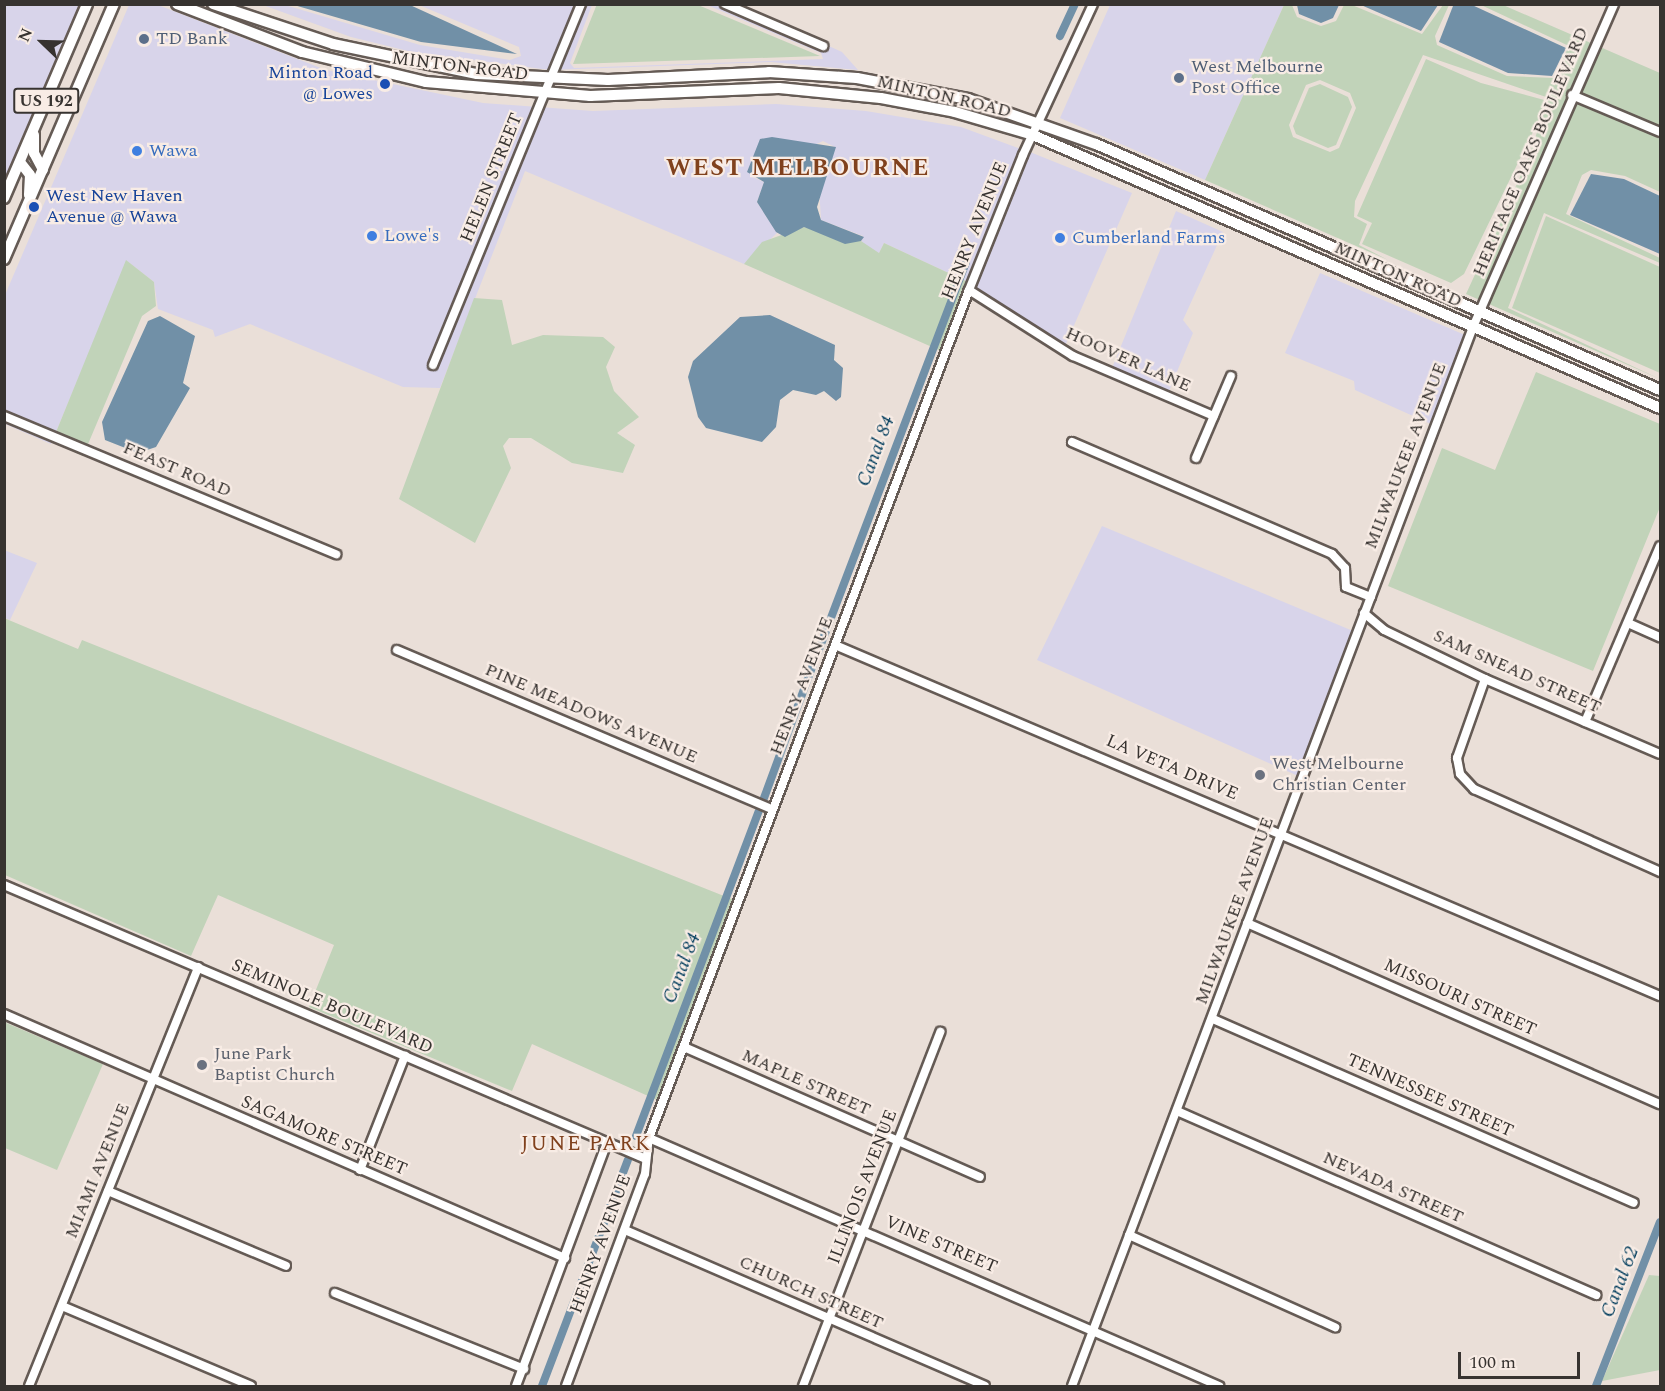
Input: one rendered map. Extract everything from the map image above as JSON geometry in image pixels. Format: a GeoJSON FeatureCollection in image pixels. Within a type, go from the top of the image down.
{"type":"FeatureCollection","features":[{"type":"Feature","properties":{"kind":"main road","name":"US 192"},"geometry":{"type":"LineString","coordinates":[[4,198],[87,4]]}},
{"type":"Feature","properties":{"kind":"main road","name":"US 192"},"geometry":{"type":"LineString","coordinates":[[4,259],[114,4]]}},
{"type":"Feature","properties":{"kind":"main road","name":"MINTON ROAD"},"geometry":{"type":"LineString","coordinates":[[177,4],[362,71],[545,93],[590,96],[772,88],[881,98],[1033,135],[1660,408]]}},
{"type":"Feature","properties":{"kind":"main road","name":"MINTON ROAD"},"geometry":{"type":"LineString","coordinates":[[213,4],[382,57],[551,80],[767,72],[927,90],[1040,122],[1660,390]]}},
{"type":"Feature","properties":{"kind":"main road"},"geometry":{"type":"LineString","coordinates":[[767,72],[772,88]]}},
{"type":"Feature","properties":{"kind":"main road"},"geometry":{"type":"LineString","coordinates":[[34,128],[34,153],[43,170]]}},
{"type":"Feature","properties":{"kind":"main road"},"geometry":{"type":"LineString","coordinates":[[20,162],[30,175],[29,202]]}},
{"type":"Feature","properties":{"kind":"street","name":"HELEN STREET"},"geometry":{"type":"LineString","coordinates":[[433,365],[581,4]]}},
{"type":"Feature","properties":{"kind":"street"},"geometry":{"type":"LineString","coordinates":[[724,4],[824,46]]}},
{"type":"Feature","properties":{"kind":"street","name":"HENRY AVENUE"},"geometry":{"type":"LineString","coordinates":[[566,1386],[625,1230],[646,1159],[649,1138],[969,290],[1033,135],[1093,4]]}},
{"type":"Feature","properties":{"kind":"street","name":"HERITAGE OAKS BOULEVARD"},"geometry":{"type":"LineString","coordinates":[[1479,313],[1572,95],[1614,4]]}},
{"type":"Feature","properties":{"kind":"street"},"geometry":{"type":"LineString","coordinates":[[1572,95],[1660,132]]}},
{"type":"Feature","properties":{"kind":"street","name":"HOOVER LANE"},"geometry":{"type":"LineString","coordinates":[[969,290],[1073,356],[1214,416]]}},
{"type":"Feature","properties":{"kind":"street","name":"MILWAUKEE AVENUE"},"geometry":{"type":"LineString","coordinates":[[1072,1386],[1479,313]]}},
{"type":"Feature","properties":{"kind":"street"},"geometry":{"type":"LineString","coordinates":[[1196,458],[1231,376]]}},
{"type":"Feature","properties":{"kind":"street","name":"FEAST ROAD"},"geometry":{"type":"LineString","coordinates":[[4,416],[336,554]]}},
{"type":"Feature","properties":{"kind":"street"},"geometry":{"type":"LineString","coordinates":[[1072,442],[1332,554],[1345,568],[1346,587],[1371,597]]}},
{"type":"Feature","properties":{"kind":"street"},"geometry":{"type":"LineString","coordinates":[[1585,722],[1628,623],[1657,564],[1660,546]]}},
{"type":"Feature","properties":{"kind":"street","name":"SAM SNEAD STREET"},"geometry":{"type":"LineString","coordinates":[[1364,613],[1384,630],[1485,679],[1660,754]]}},
{"type":"Feature","properties":{"kind":"street"},"geometry":{"type":"LineString","coordinates":[[1628,623],[1660,637]]}},
{"type":"Feature","properties":{"kind":"street","name":"LA VETA DRIVE"},"geometry":{"type":"LineString","coordinates":[[835,645],[1282,833],[1660,996]]}},
{"type":"Feature","properties":{"kind":"street","name":"PINE MEADOWS AVENUE"},"geometry":{"type":"LineString","coordinates":[[397,650],[772,809]]}},
{"type":"Feature","properties":{"kind":"street"},"geometry":{"type":"LineString","coordinates":[[1485,679],[1457,758],[1460,774],[1474,789],[1660,872]]}},
{"type":"Feature","properties":{"kind":"street","name":"SEMINOLE BOULEVARD"},"geometry":{"type":"LineString","coordinates":[[4,885],[646,1159]]}},
{"type":"Feature","properties":{"kind":"street","name":"MISSOURI STREET"},"geometry":{"type":"LineString","coordinates":[[1247,923],[1660,1104]]}},
{"type":"Feature","properties":{"kind":"street","name":"MIAMI AVENUE"},"geometry":{"type":"LineString","coordinates":[[29,1386],[198,967]]}},
{"type":"Feature","properties":{"kind":"street","name":"SAGAMORE STREET"},"geometry":{"type":"LineString","coordinates":[[4,1014],[565,1258]]}},
{"type":"Feature","properties":{"kind":"street","name":"TENNESSEE STREET"},"geometry":{"type":"LineString","coordinates":[[1213,1019],[1634,1203]]}},
{"type":"Feature","properties":{"kind":"street","name":"ILLINOIS AVENUE"},"geometry":{"type":"LineString","coordinates":[[803,1386],[940,1032]]}},
{"type":"Feature","properties":{"kind":"street","name":"MAPLE STREET"},"geometry":{"type":"LineString","coordinates":[[684,1047],[980,1177]]}},
{"type":"Feature","properties":{"kind":"street"},"geometry":{"type":"LineString","coordinates":[[360,1170],[405,1056]]}},
{"type":"Feature","properties":{"kind":"street","name":"NEVADA STREET"},"geometry":{"type":"LineString","coordinates":[[1177,1111],[1596,1295]]}},
{"type":"Feature","properties":{"kind":"street","name":"VINE STREET"},"geometry":{"type":"LineString","coordinates":[[649,1138],[1094,1329],[1219,1386]]}},
{"type":"Feature","properties":{"kind":"street"},"geometry":{"type":"LineString","coordinates":[[516,1386],[607,1142]]}},
{"type":"Feature","properties":{"kind":"street"},"geometry":{"type":"LineString","coordinates":[[108,1191],[286,1266]]}},
{"type":"Feature","properties":{"kind":"street","name":"CHURCH STREET"},"geometry":{"type":"LineString","coordinates":[[625,1230],[985,1386]]}},
{"type":"Feature","properties":{"kind":"street"},"geometry":{"type":"LineString","coordinates":[[1129,1235],[1335,1327]]}},
{"type":"Feature","properties":{"kind":"street"},"geometry":{"type":"LineString","coordinates":[[335,1293],[524,1369]]}},
{"type":"Feature","properties":{"kind":"street"},"geometry":{"type":"LineString","coordinates":[[62,1306],[250,1386]]}},
{"type":"Feature","properties":{"kind":"shaded area"},"geometry":{"type":"Polygon","coordinates":[[[4,5],[79,5],[5,178],[4,5]]]}},
{"type":"Feature","properties":{"kind":"shaded area"},"geometry":{"type":"Polygon","coordinates":[[[129,5],[158,5],[326,70],[483,103],[593,111],[776,104],[866,111],[961,127],[1021,149],[968,282],[884,243],[879,253],[861,244],[863,236],[821,220],[819,186],[835,147],[823,141],[750,176],[764,182],[757,202],[777,233],[744,264],[525,171],[440,388],[403,387],[250,324],[215,337],[213,330],[158,309],[154,282],[127,261],[51,444],[5,424],[5,295],[129,5]]]}},
{"type":"Feature","properties":{"kind":"shaded area"},"geometry":{"type":"Polygon","coordinates":[[[263,5],[285,5],[420,45],[510,60],[521,56],[519,47],[419,5],[592,5],[570,63],[574,68],[823,59],[821,53],[707,5],[739,5],[842,52],[858,70],[771,62],[550,70],[412,52],[351,37],[263,5]]]}},
{"type":"Feature","properties":{"kind":"shaded area"},"geometry":{"type":"Polygon","coordinates":[[[1110,5],[1284,5],[1205,180],[1060,118],[1110,5]]]}},
{"type":"Feature","properties":{"kind":"shaded area"},"geometry":{"type":"Polygon","coordinates":[[[1030,152],[1132,193],[1065,346],[976,287],[1030,152]]]}},
{"type":"Feature","properties":{"kind":"shaded area"},"geometry":{"type":"Polygon","coordinates":[[[1176,211],[1223,232],[1183,320],[1193,333],[1169,391],[1112,368],[1176,211]]]}},
{"type":"Feature","properties":{"kind":"shaded area"},"geometry":{"type":"Polygon","coordinates":[[[1320,273],[1465,335],[1431,424],[1355,390],[1354,381],[1285,353],[1320,273]]]}},
{"type":"Feature","properties":{"kind":"shaded area"},"geometry":{"type":"Polygon","coordinates":[[[1102,526],[1353,631],[1298,776],[1037,660],[1102,526]]]}},
{"type":"Feature","properties":{"kind":"shaded area"},"geometry":{"type":"Polygon","coordinates":[[[4,550],[37,563],[10,620],[5,618],[4,550]]]}},
{"type":"Feature","properties":{"kind":"green space"},"geometry":{"type":"Polygon","coordinates":[[[597,4],[698,5],[820,56],[573,64],[597,4]]]}},
{"type":"Feature","properties":{"kind":"green space"},"geometry":{"type":"Polygon","coordinates":[[[1284,5],[1292,5],[1297,17],[1321,26],[1336,21],[1344,5],[1352,5],[1422,34],[1443,5],[1449,5],[1435,36],[1437,45],[1507,76],[1554,78],[1569,46],[1481,5],[1503,5],[1660,73],[1660,192],[1625,176],[1591,170],[1582,175],[1566,214],[1660,258],[1660,263],[1544,213],[1508,308],[1660,379],[1466,294],[1526,164],[1549,98],[1423,55],[1355,201],[1354,217],[1367,224],[1359,245],[1388,260],[1205,180],[1284,5]],[[1320,80],[1306,85],[1289,125],[1293,137],[1330,152],[1339,148],[1356,108],[1350,93],[1320,80]]]}},
{"type":"Feature","properties":{"kind":"green space"},"geometry":{"type":"Polygon","coordinates":[[[1426,59],[1481,83],[1548,101],[1464,274],[1451,283],[1362,244],[1372,223],[1357,216],[1426,59]]]}},
{"type":"Feature","properties":{"kind":"green space"},"geometry":{"type":"Polygon","coordinates":[[[1320,84],[1348,97],[1352,107],[1336,145],[1328,148],[1296,134],[1293,126],[1309,88],[1320,84]]]}},
{"type":"Feature","properties":{"kind":"green space"},"geometry":{"type":"Polygon","coordinates":[[[1546,216],[1660,267],[1660,373],[1512,308],[1546,216]]]}},
{"type":"Feature","properties":{"kind":"green space"},"geometry":{"type":"Polygon","coordinates":[[[804,227],[861,241],[879,253],[884,243],[968,282],[941,351],[744,264],[762,242],[804,227]]]}},
{"type":"Feature","properties":{"kind":"green space"},"geometry":{"type":"Polygon","coordinates":[[[126,260],[154,282],[156,306],[142,316],[83,456],[52,442],[126,260]]]}},
{"type":"Feature","properties":{"kind":"green space"},"geometry":{"type":"Polygon","coordinates":[[[474,298],[502,300],[512,345],[543,335],[603,337],[615,347],[606,367],[614,391],[639,417],[617,433],[635,445],[623,473],[572,463],[531,438],[509,438],[503,446],[511,468],[475,543],[399,499],[474,298]]]}},
{"type":"Feature","properties":{"kind":"green space"},"geometry":{"type":"Polygon","coordinates":[[[1536,372],[1660,424],[1660,507],[1593,671],[1388,586],[1442,448],[1495,470],[1536,372]]]}},
{"type":"Feature","properties":{"kind":"green space"},"geometry":{"type":"Polygon","coordinates":[[[4,618],[78,649],[82,640],[734,900],[657,1100],[532,1044],[512,1091],[309,1007],[334,945],[218,895],[191,956],[5,875],[4,618]]]}},
{"type":"Feature","properties":{"kind":"green space"},"geometry":{"type":"Polygon","coordinates":[[[4,1022],[103,1064],[57,1170],[5,1148],[4,1022]]]}},
{"type":"Feature","properties":{"kind":"green space"},"geometry":{"type":"Polygon","coordinates":[[[1649,1275],[1660,1276],[1660,1370],[1602,1381],[1649,1275]]]}},
{"type":"Feature","properties":{"kind":"water"},"geometry":{"type":"Polygon","coordinates":[[[1297,4],[1339,5],[1333,18],[1321,23],[1299,14],[1297,4]]]}},
{"type":"Feature","properties":{"kind":"water"},"geometry":{"type":"Polygon","coordinates":[[[1438,4],[1421,31],[1361,5],[1438,4]]]}},
{"type":"Feature","properties":{"kind":"water"},"geometry":{"type":"Polygon","coordinates":[[[294,5],[410,5],[517,54],[421,42],[294,5]]]}},
{"type":"Feature","properties":{"kind":"water"},"geometry":{"type":"Polygon","coordinates":[[[1472,5],[1566,48],[1552,76],[1508,73],[1439,42],[1453,6],[1472,5]]]}},
{"type":"Feature","properties":{"kind":"water"},"geometry":{"type":"Polygon","coordinates":[[[772,137],[836,147],[817,207],[821,220],[864,237],[861,241],[845,244],[804,227],[785,237],[776,232],[757,202],[764,182],[747,172],[760,139],[772,137]]]}},
{"type":"Feature","properties":{"kind":"water"},"geometry":{"type":"Polygon","coordinates":[[[1591,174],[1624,179],[1660,196],[1660,254],[1570,215],[1591,174]]]}},
{"type":"Feature","properties":{"kind":"water"},"geometry":{"type":"Polygon","coordinates":[[[770,315],[835,345],[834,360],[843,368],[841,397],[836,401],[824,391],[816,395],[793,390],[780,400],[776,427],[762,442],[706,428],[698,417],[688,377],[693,361],[740,317],[770,315]]]}},
{"type":"Feature","properties":{"kind":"water"},"geometry":{"type":"Polygon","coordinates":[[[160,316],[195,336],[183,383],[190,388],[156,447],[138,453],[105,440],[102,422],[148,321],[160,316]]]}},
{"type":"Feature","properties":{"kind":"waterway","name":"Canal 84"},"geometry":{"type":"LineString","coordinates":[[1060,36],[1075,4]]}},
{"type":"Feature","properties":{"kind":"waterway","name":"Canal 84"},"geometry":{"type":"LineString","coordinates":[[818,652],[966,263]]}},
{"type":"Feature","properties":{"kind":"waterway","name":"Canal 84"},"geometry":{"type":"LineString","coordinates":[[764,798],[813,665]]}},
{"type":"Feature","properties":{"kind":"waterway","name":"Canal 84"},"geometry":{"type":"LineString","coordinates":[[636,1136],[759,811]]}},
{"type":"Feature","properties":{"kind":"waterway","name":"Canal 84"},"geometry":{"type":"LineString","coordinates":[[542,1386],[628,1160]]}},
{"type":"Feature","properties":{"kind":"waterway","name":"Canal 62"},"geometry":{"type":"LineString","coordinates":[[1596,1386],[1660,1222]]}},
{"type":"Feature","properties":{"kind":"place","name":"TD Bank"},"geometry":{"type":"Point","coordinates":[144,39]}},
{"type":"Feature","properties":{"kind":"place","name":"West Melbourne Post Office"},"geometry":{"type":"Point","coordinates":[1179,78]}},
{"type":"Feature","properties":{"kind":"place","name":"Minton Road @ Lowes"},"geometry":{"type":"Point","coordinates":[385,84]}},
{"type":"Feature","properties":{"kind":"place","name":"Wawa"},"geometry":{"type":"Point","coordinates":[137,151]}},
{"type":"Feature","properties":{"kind":"place","name":"West New Haven Avenue @ Wawa"},"geometry":{"type":"Point","coordinates":[34,207]}},
{"type":"Feature","properties":{"kind":"place","name":"Lowe's"},"geometry":{"type":"Point","coordinates":[372,236]}},
{"type":"Feature","properties":{"kind":"place","name":"Cumberland Farms"},"geometry":{"type":"Point","coordinates":[1060,238]}},
{"type":"Feature","properties":{"kind":"place","name":"West Melbourne Christian Center"},"geometry":{"type":"Point","coordinates":[1260,775]}},
{"type":"Feature","properties":{"kind":"place","name":"June Park Baptist Church"},"geometry":{"type":"Point","coordinates":[202,1065]}},
{"type":"Feature","properties":{"kind":"district","name":"WEST MELBOURNE"},"geometry":{"type":"Point","coordinates":[798,169]}},
{"type":"Feature","properties":{"kind":"district","name":"JUNE PARK"},"geometry":{"type":"Point","coordinates":[586,1144]}}]}
